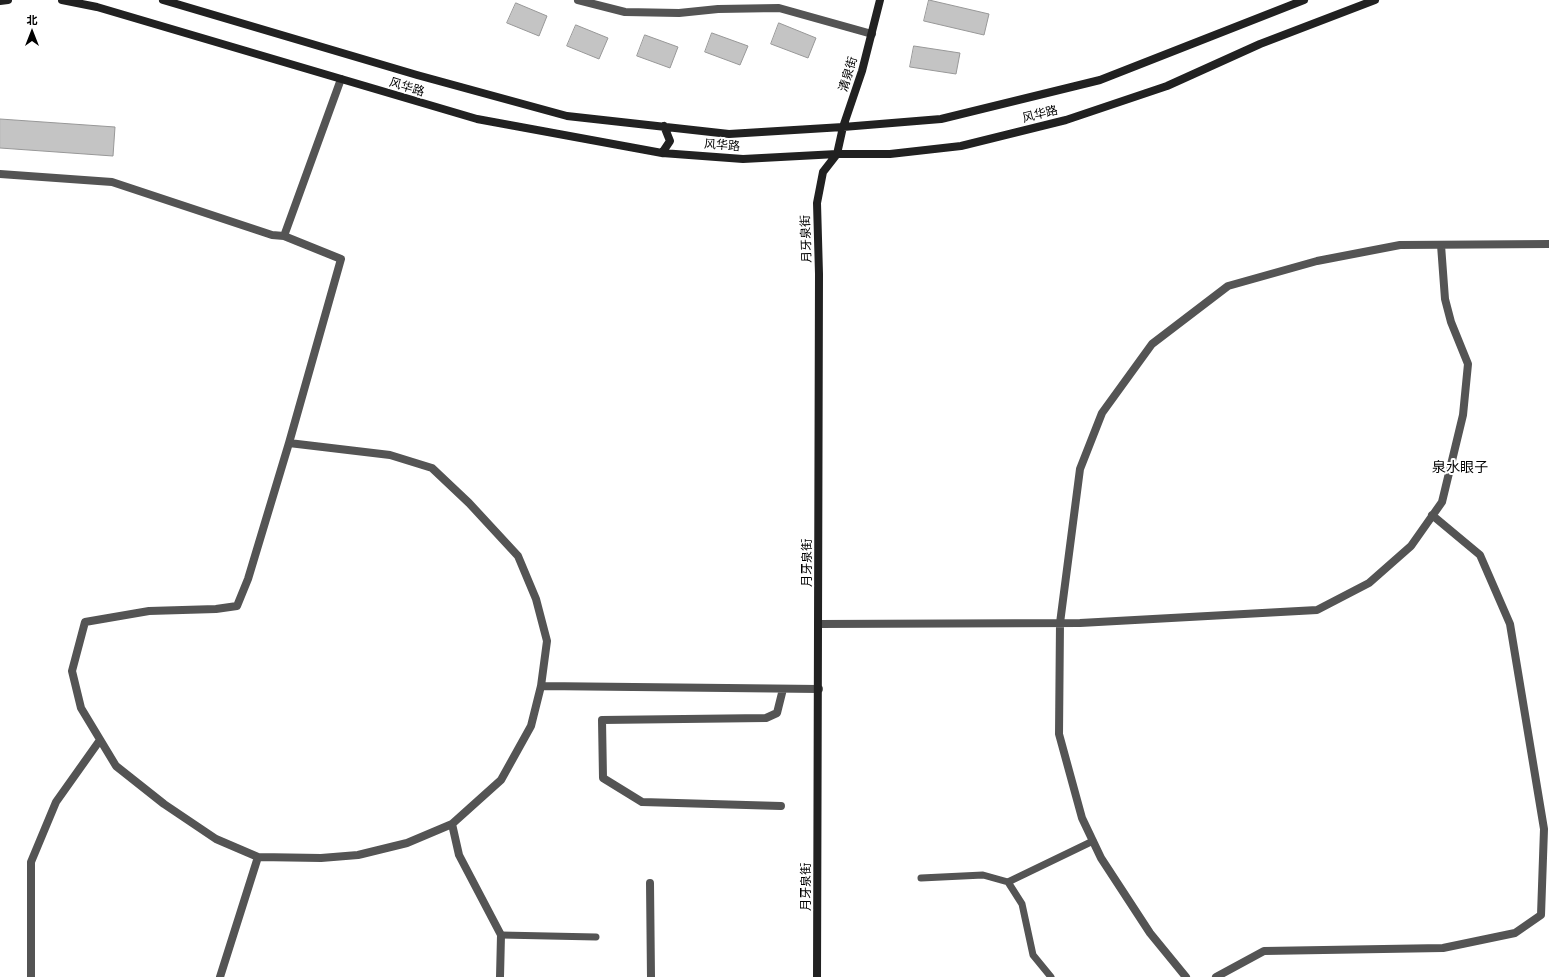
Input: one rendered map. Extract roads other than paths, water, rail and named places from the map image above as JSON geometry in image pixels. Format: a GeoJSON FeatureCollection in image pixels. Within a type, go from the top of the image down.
{"type":"FeatureCollection","features":[{"type":"Feature","properties":{"kind":"street"},"geometry":{"type":"LineString","coordinates":[[1,1],[8,0]]}},
{"type":"Feature","properties":{"kind":"street","name":"风华路"},"geometry":{"type":"LineString","coordinates":[[62,0],[97,7],[477,119],[662,153],[743,159],[837,154],[890,154],[961,146],[1066,120],[1167,86],[1260,44],[1375,0]]}},
{"type":"Feature","properties":{"kind":"street"},"geometry":{"type":"LineString","coordinates":[[163,0],[417,76],[567,116],[729,134],[941,119],[1100,80],[1304,0]]}},
{"type":"Feature","properties":{"kind":"street"},"geometry":{"type":"LineString","coordinates":[[578,0],[625,12],[679,13],[718,9],[779,8],[872,34]]}},
{"type":"Feature","properties":{"kind":"street","name":"清泉街"},"geometry":{"type":"LineString","coordinates":[[837,154],[843,127],[862,71],[880,0]]}},
{"type":"Feature","properties":{"kind":"street"},"geometry":{"type":"LineString","coordinates":[[284,236],[341,79]]}},
{"type":"Feature","properties":{"kind":"street"},"geometry":{"type":"LineString","coordinates":[[662,153],[670,141],[664,126]]}},
{"type":"Feature","properties":{"kind":"street","name":"月牙泉街"},"geometry":{"type":"LineString","coordinates":[[817,977],[819,274],[817,203],[823,172],[837,154]]}},
{"type":"Feature","properties":{"kind":"street"},"geometry":{"type":"LineString","coordinates":[[0,174],[112,182],[272,235],[284,236],[341,259],[289,443],[248,578],[237,606],[216,609],[149,611],[85,622],[72,671],[82,708],[116,766],[164,804],[216,839],[258,856],[322,858],[358,855],[406,843],[452,824],[501,780],[531,726],[541,686],[547,641],[536,598],[518,556],[469,502],[432,468],[390,454],[289,443]]}},
{"type":"Feature","properties":{"kind":"street"},"geometry":{"type":"LineString","coordinates":[[1186,977],[1150,933],[1101,858],[1082,818],[1059,734],[1060,623],[1080,469],[1102,413],[1152,344],[1228,286],[1317,261],[1400,245],[1549,244]]}},
{"type":"Feature","properties":{"kind":"street"},"geometry":{"type":"LineString","coordinates":[[819,624],[1060,623],[1317,610],[1369,583],[1411,546],[1442,502],[1463,415],[1468,364],[1451,322],[1445,299],[1441,245]]}},
{"type":"Feature","properties":{"kind":"street"},"geometry":{"type":"LineString","coordinates":[[1216,977],[1264,951],[1443,948],[1515,933],[1541,915],[1544,829],[1510,624],[1480,555],[1432,516]]}},
{"type":"Feature","properties":{"kind":"street"},"geometry":{"type":"LineString","coordinates":[[541,686],[819,689]]}},
{"type":"Feature","properties":{"kind":"street"},"geometry":{"type":"LineString","coordinates":[[781,806],[642,802],[603,778],[602,720],[766,718],[777,713],[783,689]]}},
{"type":"Feature","properties":{"kind":"street"},"geometry":{"type":"LineString","coordinates":[[31,977],[31,862],[56,802],[100,740]]}},
{"type":"Feature","properties":{"kind":"street"},"geometry":{"type":"LineString","coordinates":[[452,824],[459,855],[501,935],[500,977]]}},
{"type":"Feature","properties":{"kind":"street"},"geometry":{"type":"LineString","coordinates":[[220,977],[258,856]]}},
{"type":"Feature","properties":{"kind":"street"},"geometry":{"type":"LineString","coordinates":[[650,883],[651,977]]}},
{"type":"Feature","properties":{"kind":"lane"},"geometry":{"type":"LineString","coordinates":[[921,878],[983,875],[1008,882],[1093,841]]}},
{"type":"Feature","properties":{"kind":"lane"},"geometry":{"type":"LineString","coordinates":[[1008,882],[1022,904],[1033,956],[1051,977]]}},
{"type":"Feature","properties":{"kind":"lane"},"geometry":{"type":"LineString","coordinates":[[501,935],[596,937]]}},
{"type":"Feature","properties":{"kind":"district","name":"泉水眼子"},"geometry":{"type":"Point","coordinates":[1460,467]}}]}
